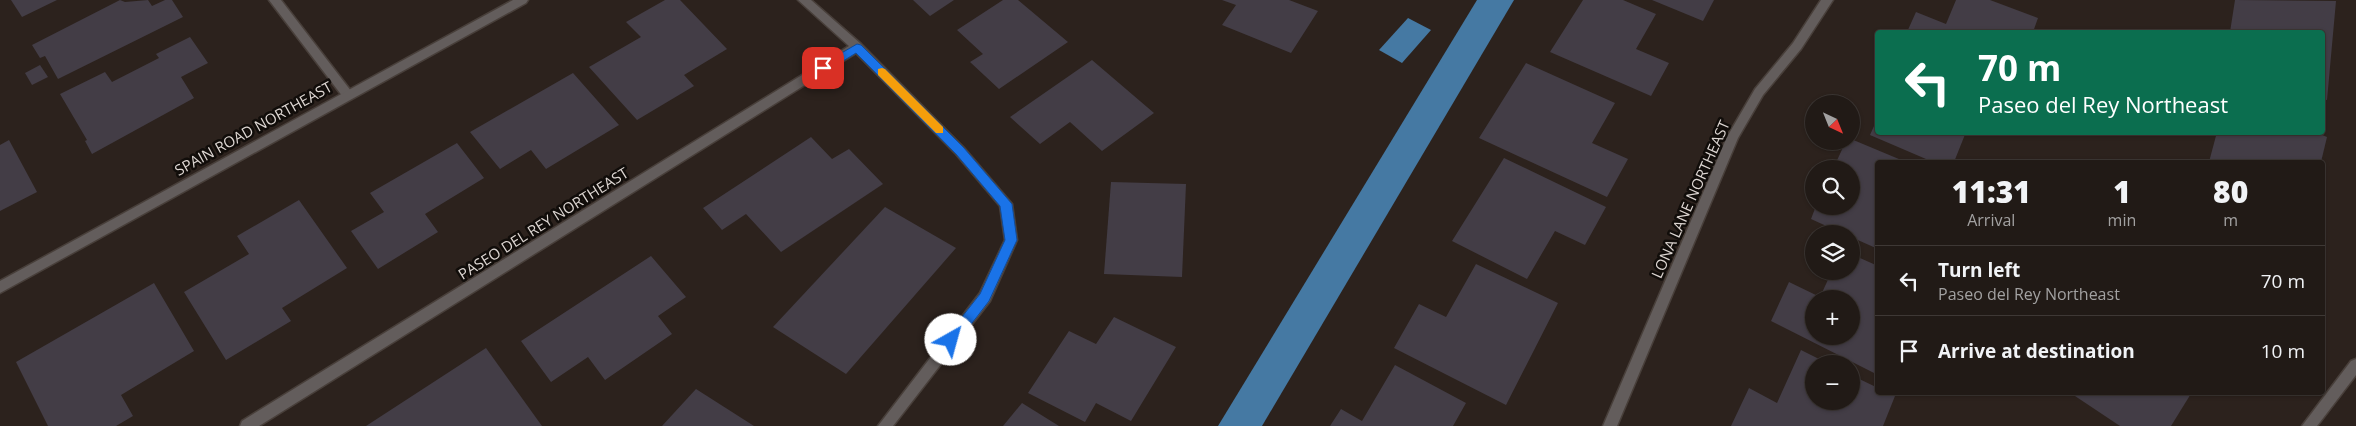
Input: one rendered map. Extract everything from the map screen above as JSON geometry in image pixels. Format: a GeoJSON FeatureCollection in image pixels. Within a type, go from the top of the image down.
{"type":"FeatureCollection","features":[{"type":"Feature","properties":{"kind":"street"},"geometry":{"type":"LineString","coordinates":[[275,0],[347,94]]}},
{"type":"Feature","properties":{"kind":"street","name":"SPAIN ROAD NORTHEAST"},"geometry":{"type":"LineString","coordinates":[[0,287],[347,94],[522,0]]}},
{"type":"Feature","properties":{"kind":"street"},"geometry":{"type":"LineString","coordinates":[[804,0],[857,48],[960,151],[1006,204],[1011,240],[985,297],[885,426]]}},
{"type":"Feature","properties":{"kind":"street","name":"LONA LANE NORTHEAST"},"geometry":{"type":"LineString","coordinates":[[1610,426],[1733,137],[1759,92],[1797,46],[1827,0]]}},
{"type":"Feature","properties":{"kind":"street","name":"PASEO DEL REY NORTHEAST"},"geometry":{"type":"LineString","coordinates":[[247,426],[857,48]]}},
{"type":"Feature","properties":{"kind":"street"},"geometry":{"type":"LineString","coordinates":[[2309,426],[2356,365]]}},
{"type":"Feature","properties":{"kind":"water"},"geometry":{"type":"Polygon","coordinates":[[[1477,0],[1514,0],[1262,426],[1218,426],[1477,0]]]}},
{"type":"Feature","properties":{"kind":"water"},"geometry":{"type":"Polygon","coordinates":[[[1408,18],[1431,30],[1402,63],[1379,50],[1408,18]]]}},
{"type":"Feature","properties":{"kind":"building"},"geometry":{"type":"Polygon","coordinates":[[[11,0],[57,0],[22,17],[11,0]]]}},
{"type":"Feature","properties":{"kind":"building"},"geometry":{"type":"Polygon","coordinates":[[[120,0],[125,2],[148,0],[152,6],[165,0],[172,0],[183,17],[58,79],[45,56],[40,58],[32,45],[120,0]]]}},
{"type":"Feature","properties":{"kind":"building"},"geometry":{"type":"Polygon","coordinates":[[[665,0],[680,0],[727,49],[684,75],[694,86],[637,120],[589,67],[641,37],[626,22],[665,0]]]}},
{"type":"Feature","properties":{"kind":"building"},"geometry":{"type":"Polygon","coordinates":[[[913,0],[954,0],[930,16],[913,0]]]}},
{"type":"Feature","properties":{"kind":"building"},"geometry":{"type":"Polygon","coordinates":[[[1003,0],[1018,0],[1068,42],[999,89],[970,62],[983,54],[957,30],[1003,0]]]}},
{"type":"Feature","properties":{"kind":"building"},"geometry":{"type":"Polygon","coordinates":[[[1222,0],[1289,0],[1318,11],[1291,53],[1222,25],[1236,5],[1222,0]]]}},
{"type":"Feature","properties":{"kind":"building"},"geometry":{"type":"Polygon","coordinates":[[[1583,0],[1623,0],[1656,14],[1636,49],[1669,63],[1651,96],[1550,52],[1583,0]]]}},
{"type":"Feature","properties":{"kind":"building"},"geometry":{"type":"Polygon","coordinates":[[[1652,0],[1714,0],[1703,21],[1652,0]]]}},
{"type":"Feature","properties":{"kind":"building"},"geometry":{"type":"Polygon","coordinates":[[[1956,0],[1990,0],[2038,18],[2034,30],[1908,30],[1916,12],[1946,24],[1956,0]]]}},
{"type":"Feature","properties":{"kind":"building"},"geometry":{"type":"Polygon","coordinates":[[[2235,0],[2336,1],[2327,100],[2325,100],[2325,30],[2230,30],[2235,0]]]}},
{"type":"Feature","properties":{"kind":"building"},"geometry":{"type":"Polygon","coordinates":[[[190,37],[208,63],[181,77],[194,98],[92,154],[85,141],[87,140],[60,94],[105,72],[112,82],[159,58],[156,54],[190,37]]]}},
{"type":"Feature","properties":{"kind":"building"},"geometry":{"type":"Polygon","coordinates":[[[1092,60],[1154,113],[1102,151],[1070,122],[1040,144],[1010,117],[1092,60]]]}},
{"type":"Feature","properties":{"kind":"building"},"geometry":{"type":"Polygon","coordinates":[[[1526,63],[1615,103],[1592,143],[1628,159],[1607,197],[1479,138],[1526,63]]]}},
{"type":"Feature","properties":{"kind":"building"},"geometry":{"type":"Polygon","coordinates":[[[40,65],[48,77],[32,85],[25,73],[40,65]]]}},
{"type":"Feature","properties":{"kind":"building"},"geometry":{"type":"Polygon","coordinates":[[[573,73],[619,125],[546,169],[531,150],[500,169],[470,132],[573,73]]]}},
{"type":"Feature","properties":{"kind":"building"},"geometry":{"type":"Polygon","coordinates":[[[1875,124],[1875,135],[1965,135],[1955,160],[1928,160],[1870,135],[1875,124]]]}},
{"type":"Feature","properties":{"kind":"building"},"geometry":{"type":"Polygon","coordinates":[[[2216,135],[2322,135],[2327,137],[2321,160],[2210,160],[2216,135]]]}},
{"type":"Feature","properties":{"kind":"building"},"geometry":{"type":"Polygon","coordinates":[[[811,137],[832,159],[849,149],[883,184],[781,252],[746,214],[722,230],[703,208],[811,137]]]}},
{"type":"Feature","properties":{"kind":"building"},"geometry":{"type":"Polygon","coordinates":[[[9,140],[37,192],[0,211],[0,145],[9,140]]]}},
{"type":"Feature","properties":{"kind":"building"},"geometry":{"type":"Polygon","coordinates":[[[457,143],[484,178],[425,214],[438,232],[378,269],[351,231],[384,212],[370,193],[457,143]]]}},
{"type":"Feature","properties":{"kind":"building"},"geometry":{"type":"Polygon","coordinates":[[[1860,143],[1901,160],[1875,160],[1875,248],[1860,241],[1860,225],[1824,225],[1811,219],[1813,215],[1860,215],[1860,160],[1837,160],[1842,150],[1860,150],[1860,143]]]}},
{"type":"Feature","properties":{"kind":"building"},"geometry":{"type":"Polygon","coordinates":[[[1504,158],[1606,207],[1585,245],[1555,231],[1527,279],[1452,241],[1504,158]]]}},
{"type":"Feature","properties":{"kind":"building"},"geometry":{"type":"Polygon","coordinates":[[[1111,182],[1186,184],[1182,277],[1104,274],[1111,182]]]}},
{"type":"Feature","properties":{"kind":"building"},"geometry":{"type":"Polygon","coordinates":[[[299,200],[347,268],[282,308],[291,321],[226,360],[184,292],[249,254],[237,236],[299,200]]]}},
{"type":"Feature","properties":{"kind":"building"},"geometry":{"type":"Polygon","coordinates":[[[885,207],[956,248],[846,374],[773,327],[885,207]]]}},
{"type":"Feature","properties":{"kind":"building"},"geometry":{"type":"Polygon","coordinates":[[[651,256],[686,297],[658,316],[672,334],[605,380],[588,357],[551,382],[521,341],[651,256]]]}},
{"type":"Feature","properties":{"kind":"building"},"geometry":{"type":"Polygon","coordinates":[[[1860,258],[1875,265],[1875,373],[1860,366],[1860,355],[1838,355],[1819,345],[1860,345],[1860,290],[1823,290],[1828,280],[1860,280],[1860,258]]]}},
{"type":"Feature","properties":{"kind":"building"},"geometry":{"type":"Polygon","coordinates":[[[1476,264],[1558,303],[1506,405],[1394,348],[1419,304],[1446,317],[1476,264]]]}},
{"type":"Feature","properties":{"kind":"building"},"geometry":{"type":"Polygon","coordinates":[[[1789,282],[1806,290],[1805,338],[1771,321],[1789,282]]]}},
{"type":"Feature","properties":{"kind":"building"},"geometry":{"type":"Polygon","coordinates":[[[154,283],[194,351],[121,395],[133,416],[116,426],[48,426],[16,362],[154,283]]]}},
{"type":"Feature","properties":{"kind":"building"},"geometry":{"type":"Polygon","coordinates":[[[1114,317],[1176,347],[1131,421],[1096,403],[1085,422],[1028,393],[1069,331],[1096,344],[1114,317]]]}},
{"type":"Feature","properties":{"kind":"building"},"geometry":{"type":"Polygon","coordinates":[[[486,348],[542,426],[366,426],[486,348]]]}},
{"type":"Feature","properties":{"kind":"building"},"geometry":{"type":"Polygon","coordinates":[[[1801,350],[1811,355],[1805,355],[1805,410],[1860,410],[1860,379],[1875,387],[1875,395],[1895,396],[1883,426],[1731,426],[1749,388],[1777,403],[1801,350]]]}},
{"type":"Feature","properties":{"kind":"building"},"geometry":{"type":"Polygon","coordinates":[[[1395,365],[1466,403],[1453,426],[1330,426],[1341,409],[1362,421],[1395,365]]]}},
{"type":"Feature","properties":{"kind":"building"},"geometry":{"type":"Polygon","coordinates":[[[696,389],[754,426],[662,426],[696,389]]]}},
{"type":"Feature","properties":{"kind":"building"},"geometry":{"type":"Polygon","coordinates":[[[2074,395],[2190,395],[2171,426],[2120,426],[2074,395]]]}},
{"type":"Feature","properties":{"kind":"building"},"geometry":{"type":"Polygon","coordinates":[[[1022,403],[1059,426],[1003,426],[1022,403]]]}},
{"type":"Feature","properties":{"kind":"slow traffic"},"geometry":{"type":"LineString","coordinates":[[882,72],[939,130]]}},
{"type":"Feature","properties":{"kind":"route"},"geometry":{"type":"LineString","coordinates":[[823,68],[857,48],[960,151],[1006,204],[1011,240],[985,297],[951,340]]}}]}
